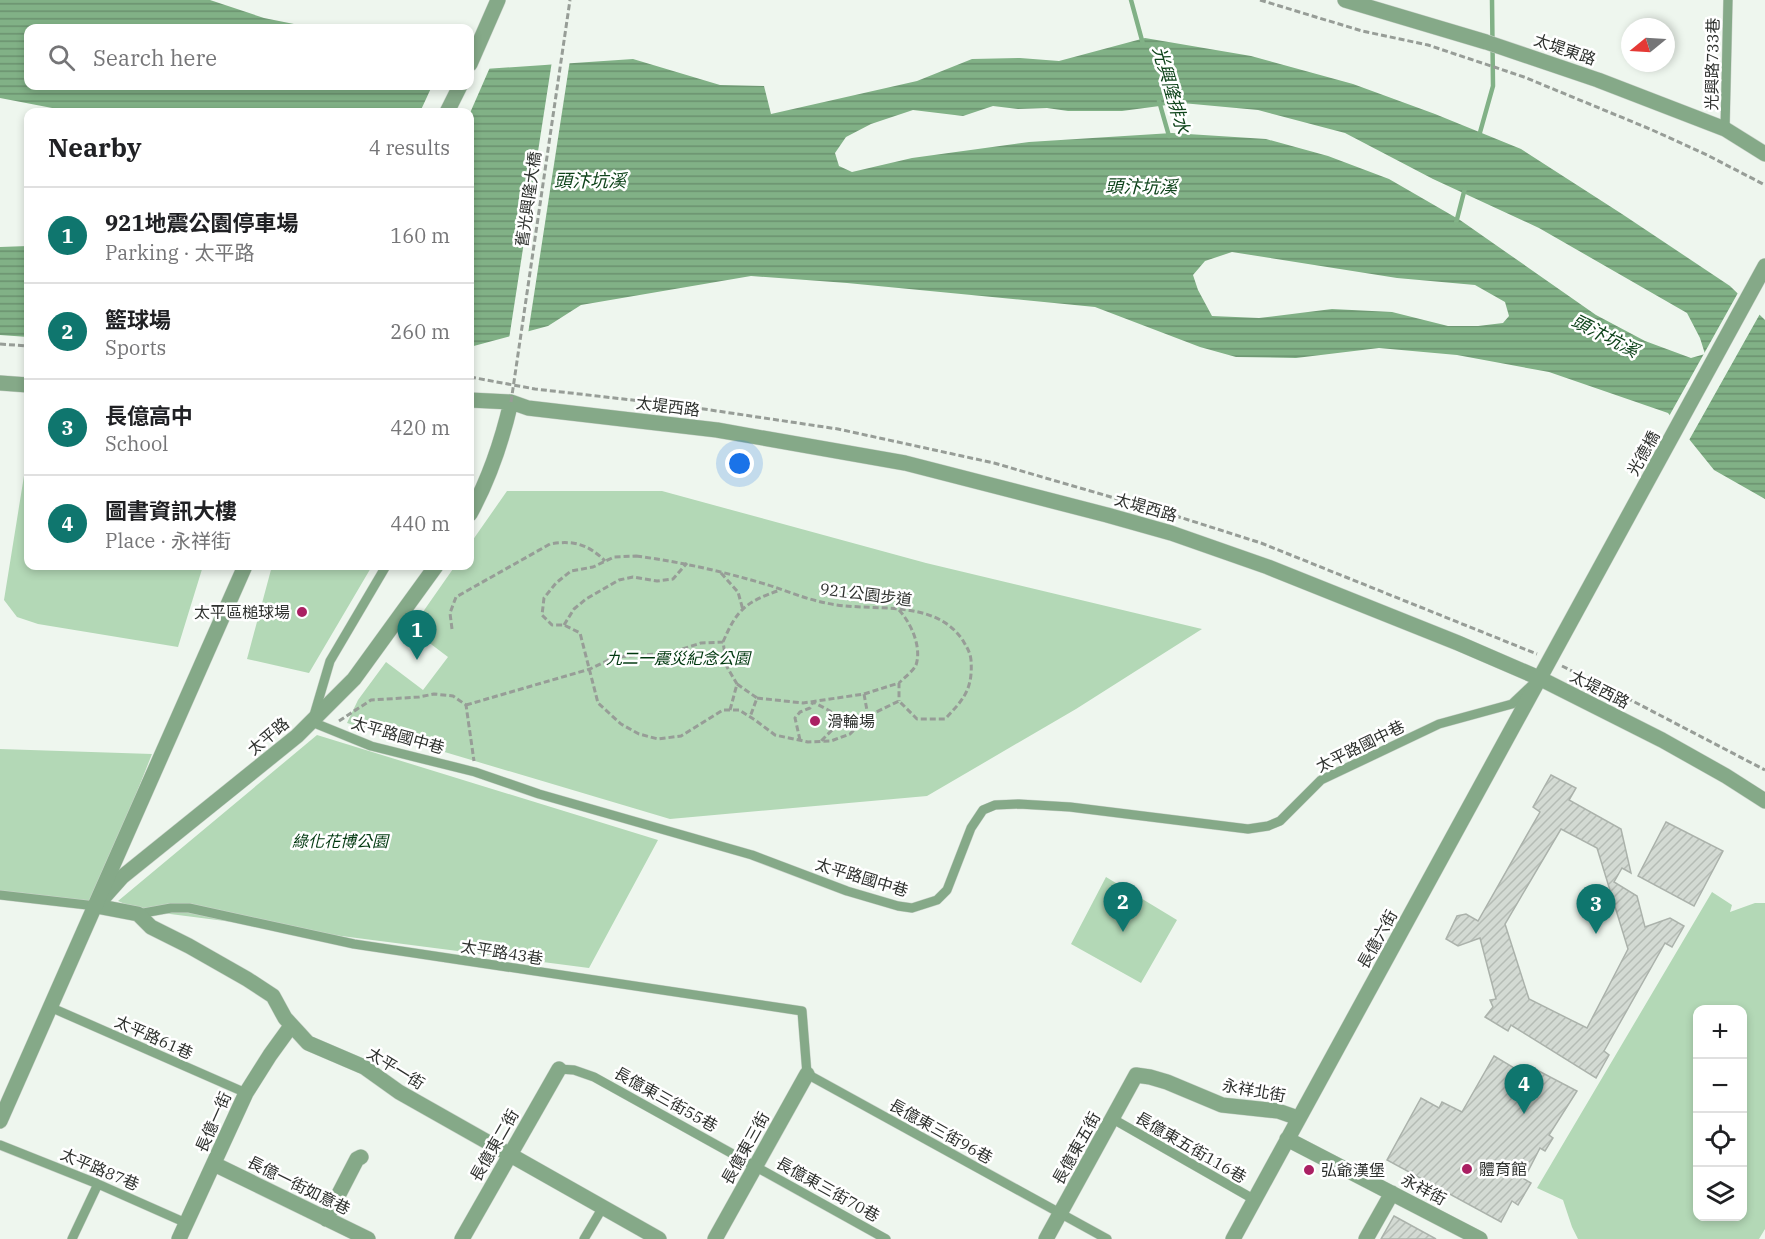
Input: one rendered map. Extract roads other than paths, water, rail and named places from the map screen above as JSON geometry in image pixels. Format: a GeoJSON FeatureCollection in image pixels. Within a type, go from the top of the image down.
{"type":"FeatureCollection","features":[{"type":"Feature","properties":{"kind":"street"},"geometry":{"type":"LineString","coordinates":[[474,55],[498,0]]}},
{"type":"Feature","properties":{"kind":"street","name":"太堤東路"},"geometry":{"type":"LineString","coordinates":[[1345,0],[1486,42],[1599,80],[1725,129],[1765,154]]}},
{"type":"Feature","properties":{"kind":"street"},"geometry":{"type":"LineString","coordinates":[[449,108],[458,90]]}},
{"type":"Feature","properties":{"kind":"street","name":"光德橋"},"geometry":{"type":"LineString","coordinates":[[1551,658],[1765,266]]}},
{"type":"Feature","properties":{"kind":"street"},"geometry":{"type":"LineString","coordinates":[[0,384],[24,385]]}},
{"type":"Feature","properties":{"kind":"street","name":"太堤西路"},"geometry":{"type":"LineString","coordinates":[[474,400],[511,402],[528,408],[717,429],[905,463],[1107,514],[1171,533],[1268,567],[1539,678],[1662,740],[1765,801]]}},
{"type":"Feature","properties":{"kind":"street"},"geometry":{"type":"LineString","coordinates":[[474,505],[504,434],[511,402]]}},
{"type":"Feature","properties":{"kind":"street","name":"太平路"},"geometry":{"type":"LineString","coordinates":[[0,1121],[243,570]]}},
{"type":"Feature","properties":{"kind":"street","name":"太平路"},"geometry":{"type":"LineString","coordinates":[[96,906],[122,878],[312,722],[354,678],[433,570]]}},
{"type":"Feature","properties":{"kind":"street","name":"長億六街"},"geometry":{"type":"LineString","coordinates":[[1233,1239],[1551,658]]}},
{"type":"Feature","properties":{"kind":"street","name":"太平一街"},"geometry":{"type":"LineString","coordinates":[[96,906],[138,914],[151,927],[189,946],[273,996],[291,1026],[308,1043],[364,1067],[399,1092],[659,1239]]}},
{"type":"Feature","properties":{"kind":"street","name":"長億一街"},"geometry":{"type":"LineString","coordinates":[[179,1239],[246,1093],[291,1026]]}},
{"type":"Feature","properties":{"kind":"street","name":"長億東二街"},"geometry":{"type":"LineString","coordinates":[[462,1239],[559,1069]]}},
{"type":"Feature","properties":{"kind":"street","name":"長億東三街"},"geometry":{"type":"LineString","coordinates":[[714,1239],[807,1074]]}},
{"type":"Feature","properties":{"kind":"street","name":"永祥北街"},"geometry":{"type":"LineString","coordinates":[[1136,1075],[1167,1082],[1222,1105],[1278,1111],[1298,1118]]}},
{"type":"Feature","properties":{"kind":"street","name":"長億東五街"},"geometry":{"type":"LineString","coordinates":[[1046,1239],[1136,1075]]}},
{"type":"Feature","properties":{"kind":"street","name":"永祥街"},"geometry":{"type":"LineString","coordinates":[[1287,1139],[1480,1239]]}},
{"type":"Feature","properties":{"kind":"street"},"geometry":{"type":"LineString","coordinates":[[326,1219],[357,1159],[361,1157]]}},
{"type":"Feature","properties":{"kind":"street","name":"長億一街如意巷"},"geometry":{"type":"LineString","coordinates":[[214,1164],[368,1239]]}},
{"type":"Feature","properties":{"kind":"street"},"geometry":{"type":"LineString","coordinates":[[1366,1239],[1392,1193]]}},
{"type":"Feature","properties":{"kind":"lane","name":"光興路733巷"},"geometry":{"type":"LineString","coordinates":[[1725,129],[1728,0]]}},
{"type":"Feature","properties":{"kind":"lane"},"geometry":{"type":"LineString","coordinates":[[312,722],[330,661],[384,570]]}},
{"type":"Feature","properties":{"kind":"lane","name":"太平路國中巷"},"geometry":{"type":"LineString","coordinates":[[312,722],[371,746],[475,772],[581,806],[752,855],[847,891],[912,908],[937,900],[947,890],[971,828],[983,810],[995,805],[1070,807],[1248,829],[1268,826],[1280,821],[1321,780],[1439,724],[1512,704],[1539,678]]}},
{"type":"Feature","properties":{"kind":"lane"},"geometry":{"type":"LineString","coordinates":[[0,895],[96,906]]}},
{"type":"Feature","properties":{"kind":"lane","name":"太平路43巷"},"geometry":{"type":"LineString","coordinates":[[138,914],[171,908],[189,908],[354,944],[802,1011],[807,1074]]}},
{"type":"Feature","properties":{"kind":"lane","name":"太平路61巷"},"geometry":{"type":"LineString","coordinates":[[50,1007],[246,1093]]}},
{"type":"Feature","properties":{"kind":"lane","name":"長億東三街55巷"},"geometry":{"type":"LineString","coordinates":[[559,1069],[574,1070],[594,1077],[756,1166]]}},
{"type":"Feature","properties":{"kind":"lane","name":"長億東三街96巷"},"geometry":{"type":"LineString","coordinates":[[807,1074],[1107,1239]]}},
{"type":"Feature","properties":{"kind":"lane","name":"長億東五街116巷"},"geometry":{"type":"LineString","coordinates":[[1113,1119],[1255,1200]]}},
{"type":"Feature","properties":{"kind":"lane","name":"太平路87巷"},"geometry":{"type":"LineString","coordinates":[[0,1145],[98,1184],[186,1223]]}},
{"type":"Feature","properties":{"kind":"lane","name":"長億東三街70巷"},"geometry":{"type":"LineString","coordinates":[[756,1166],[886,1239]]}},
{"type":"Feature","properties":{"kind":"lane"},"geometry":{"type":"LineString","coordinates":[[72,1239],[98,1184]]}},
{"type":"Feature","properties":{"kind":"lane"},"geometry":{"type":"LineString","coordinates":[[584,1239],[603,1207]]}},
{"type":"Feature","properties":{"kind":"water","name":"頭汴坑溪"},"geometry":{"type":"Polygon","coordinates":[[[0,0],[210,0],[264,18],[294,24],[24,24],[24,90],[474,90],[474,70],[633,59],[720,85],[764,86],[771,114],[917,81],[972,59],[1020,58],[1059,61],[1145,38],[1251,56],[1353,84],[1521,149],[1730,286],[1765,320],[1765,499],[1714,470],[1668,413],[1549,372],[1457,355],[1379,348],[1296,358],[1236,357],[1200,347],[1095,307],[751,276],[581,305],[548,326],[474,346],[474,108],[52,108],[0,98],[0,0]],[[1182,103],[1122,111],[1068,111],[993,106],[963,116],[913,110],[871,124],[846,137],[835,153],[839,166],[852,172],[912,158],[1029,142],[1172,133],[1266,139],[1328,156],[1389,179],[1460,220],[1596,315],[1645,341],[1691,358],[1705,354],[1700,338],[1687,313],[1539,228],[1433,179],[1345,133],[1258,110],[1182,103]],[[1232,252],[1205,261],[1193,275],[1212,316],[1259,318],[1332,309],[1392,312],[1448,326],[1478,326],[1503,323],[1509,316],[1505,302],[1475,285],[1397,278],[1232,252]]]}},
{"type":"Feature","properties":{"kind":"water"},"geometry":{"type":"Polygon","coordinates":[[[24,246],[24,337],[0,335],[0,247],[24,246]]]}},
{"type":"Feature","properties":{"kind":"waterway","name":"光興隆排水"},"geometry":{"type":"LineString","coordinates":[[1131,0],[1143,44]]}},
{"type":"Feature","properties":{"kind":"waterway"},"geometry":{"type":"LineString","coordinates":[[1479,136],[1493,86],[1492,0]]}},
{"type":"Feature","properties":{"kind":"waterway","name":"光興隆排水"},"geometry":{"type":"LineString","coordinates":[[1159,101],[1169,136]]}},
{"type":"Feature","properties":{"kind":"waterway"},"geometry":{"type":"LineString","coordinates":[[1456,223],[1465,188]]}},
{"type":"Feature","properties":{"kind":"place","name":"太平區槌球場"},"geometry":{"type":"Point","coordinates":[302,612]}},
{"type":"Feature","properties":{"kind":"place","name":"921地震公園停車場"},"geometry":{"type":"Point","coordinates":[417,660]}},
{"type":"Feature","properties":{"kind":"place","name":"滑輪場"},"geometry":{"type":"Point","coordinates":[815,721]}},
{"type":"Feature","properties":{"kind":"place","name":"籃球場"},"geometry":{"type":"Point","coordinates":[1123,932]}},
{"type":"Feature","properties":{"kind":"place","name":"長億高中"},"geometry":{"type":"Point","coordinates":[1596,934]}},
{"type":"Feature","properties":{"kind":"place","name":"圖書資訊大樓"},"geometry":{"type":"Point","coordinates":[1524,1114]}},
{"type":"Feature","properties":{"kind":"place","name":"體育館"},"geometry":{"type":"Point","coordinates":[1467,1169]}},
{"type":"Feature","properties":{"kind":"place","name":"弘爺漢堡"},"geometry":{"type":"Point","coordinates":[1309,1170]}},
{"type":"Feature","properties":{"kind":"park label","name":"九二一震災紀念公園"},"geometry":{"type":"Point","coordinates":[678,658]}},
{"type":"Feature","properties":{"kind":"park label","name":"綠化花博公園"},"geometry":{"type":"Point","coordinates":[340,841]}}]}
